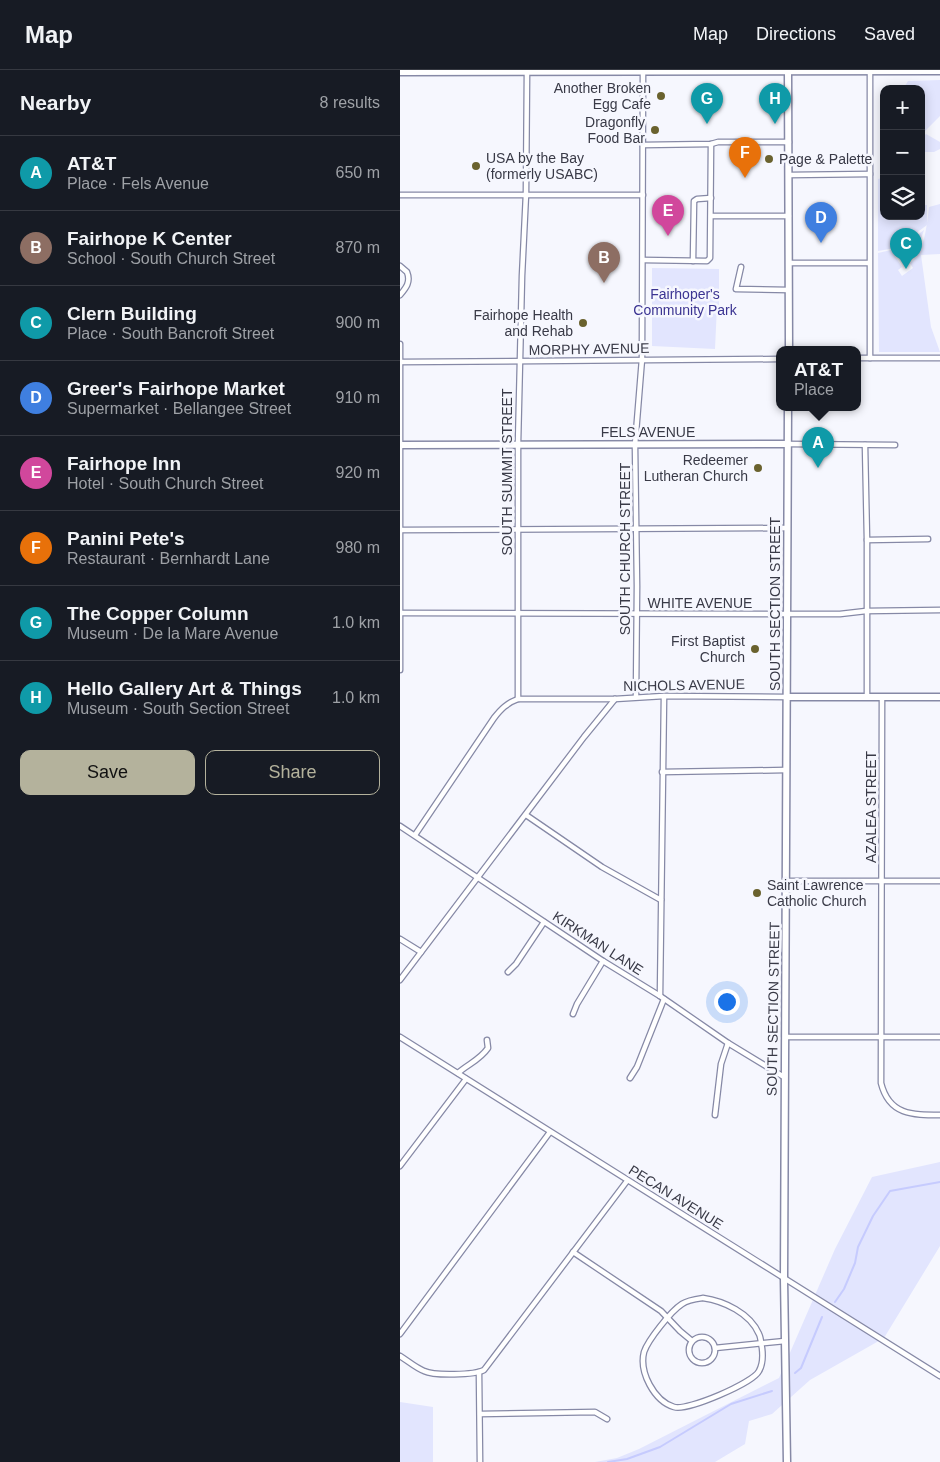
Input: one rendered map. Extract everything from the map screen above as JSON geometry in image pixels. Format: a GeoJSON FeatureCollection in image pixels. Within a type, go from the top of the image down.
{"type":"FeatureCollection","features":[{"type":"Feature","properties":{"kind":"street","name":"SOUTH SUMMIT STREET"},"geometry":{"type":"LineString","coordinates":[[518,699],[519,361],[526,194],[527,71]]}},
{"type":"Feature","properties":{"kind":"street","name":"SOUTH CHURCH STREET"},"geometry":{"type":"LineString","coordinates":[[636,696],[635,445],[642,359],[643,71]]}},
{"type":"Feature","properties":{"kind":"street"},"geometry":{"type":"LineString","coordinates":[[788,71],[789,346]]}},
{"type":"Feature","properties":{"kind":"street"},"geometry":{"type":"LineString","coordinates":[[870,71],[870,358]]}},
{"type":"Feature","properties":{"kind":"street"},"geometry":{"type":"LineString","coordinates":[[400,72],[940,71]]}},
{"type":"Feature","properties":{"kind":"street"},"geometry":{"type":"LineString","coordinates":[[643,145],[789,142]]}},
{"type":"Feature","properties":{"kind":"street"},"geometry":{"type":"LineString","coordinates":[[643,260],[707,261],[710,258],[711,144]]}},
{"type":"Feature","properties":{"kind":"street"},"geometry":{"type":"LineString","coordinates":[[789,174],[870,174]]}},
{"type":"Feature","properties":{"kind":"street"},"geometry":{"type":"LineString","coordinates":[[400,195],[526,194],[643,196]]}},
{"type":"Feature","properties":{"kind":"street"},"geometry":{"type":"LineString","coordinates":[[693,261],[694,201],[697,198],[711,198]]}},
{"type":"Feature","properties":{"kind":"street"},"geometry":{"type":"LineString","coordinates":[[710,216],[789,216]]}},
{"type":"Feature","properties":{"kind":"street"},"geometry":{"type":"LineString","coordinates":[[789,263],[869,262]]}},
{"type":"Feature","properties":{"kind":"street"},"geometry":{"type":"LineString","coordinates":[[400,266],[405,269],[408,276],[408,285],[400,295]]}},
{"type":"Feature","properties":{"kind":"street"},"geometry":{"type":"LineString","coordinates":[[741,267],[736,289],[789,290]]}},
{"type":"Feature","properties":{"kind":"street"},"geometry":{"type":"LineString","coordinates":[[400,344],[400,670]]}},
{"type":"Feature","properties":{"kind":"street"},"geometry":{"type":"LineString","coordinates":[[861,358],[940,358]]}},
{"type":"Feature","properties":{"kind":"street","name":"MORPHY AVENUE"},"geometry":{"type":"LineString","coordinates":[[400,362],[776,359]]}},
{"type":"Feature","properties":{"kind":"street","name":"SOUTH SECTION STREET"},"geometry":{"type":"LineString","coordinates":[[787,1462],[784,1279],[784,1076],[786,1037],[788,411]]}},
{"type":"Feature","properties":{"kind":"street","name":"FELS AVENUE"},"geometry":{"type":"LineString","coordinates":[[400,445],[895,445]]}},
{"type":"Feature","properties":{"kind":"street"},"geometry":{"type":"LineString","coordinates":[[865,445],[868,540],[866,611],[867,697]]}},
{"type":"Feature","properties":{"kind":"street"},"geometry":{"type":"LineString","coordinates":[[400,530],[787,528]]}},
{"type":"Feature","properties":{"kind":"street"},"geometry":{"type":"LineString","coordinates":[[868,540],[928,539]]}},
{"type":"Feature","properties":{"kind":"street","name":"WHITE AVENUE"},"geometry":{"type":"LineString","coordinates":[[400,613],[840,614],[866,611],[940,610]]}},
{"type":"Feature","properties":{"kind":"street","name":"NICHOLS AVENUE"},"geometry":{"type":"LineString","coordinates":[[518,699],[615,699],[636,696],[940,697]]}},
{"type":"Feature","properties":{"kind":"street"},"geometry":{"type":"LineString","coordinates":[[630,1078],[637,1067],[662,997],[664,696]]}},
{"type":"Feature","properties":{"kind":"street","name":"AZALEA STREET"},"geometry":{"type":"LineString","coordinates":[[882,698],[881,1083],[885,1096],[903,1112],[920,1115],[940,1115]]}},
{"type":"Feature","properties":{"kind":"street"},"geometry":{"type":"LineString","coordinates":[[415,835],[501,708],[518,699]]}},
{"type":"Feature","properties":{"kind":"street"},"geometry":{"type":"LineString","coordinates":[[400,980],[584,737],[615,699]]}},
{"type":"Feature","properties":{"kind":"street"},"geometry":{"type":"LineString","coordinates":[[662,772],[786,770]]}},
{"type":"Feature","properties":{"kind":"street"},"geometry":{"type":"LineString","coordinates":[[526,815],[602,867],[662,900]]}},
{"type":"Feature","properties":{"kind":"street","name":"KIRKMAN LANE"},"geometry":{"type":"LineString","coordinates":[[400,826],[544,922],[662,997],[728,1043],[784,1076]]}},
{"type":"Feature","properties":{"kind":"street"},"geometry":{"type":"LineString","coordinates":[[786,881],[940,881]]}},
{"type":"Feature","properties":{"kind":"street"},"geometry":{"type":"LineString","coordinates":[[508,972],[516,964],[544,922]]}},
{"type":"Feature","properties":{"kind":"street"},"geometry":{"type":"LineString","coordinates":[[400,939],[421,952]]}},
{"type":"Feature","properties":{"kind":"street"},"geometry":{"type":"LineString","coordinates":[[572,1014],[604,961]]}},
{"type":"Feature","properties":{"kind":"street","name":"PECAN AVENUE"},"geometry":{"type":"LineString","coordinates":[[400,1037],[940,1376]]}},
{"type":"Feature","properties":{"kind":"street"},"geometry":{"type":"LineString","coordinates":[[786,1037],[940,1037]]}},
{"type":"Feature","properties":{"kind":"street"},"geometry":{"type":"LineString","coordinates":[[458,1073],[482,1057],[488,1048],[486,1040]]}},
{"type":"Feature","properties":{"kind":"street"},"geometry":{"type":"LineString","coordinates":[[715,1115],[721,1064],[728,1043]]}},
{"type":"Feature","properties":{"kind":"street"},"geometry":{"type":"LineString","coordinates":[[400,1166],[466,1078]]}},
{"type":"Feature","properties":{"kind":"street"},"geometry":{"type":"LineString","coordinates":[[400,1334],[550,1132]]}},
{"type":"Feature","properties":{"kind":"street"},"geometry":{"type":"LineString","coordinates":[[400,1356],[423,1371],[430,1373],[479,1372],[486,1367],[628,1180]]}},
{"type":"Feature","properties":{"kind":"street"},"geometry":{"type":"LineString","coordinates":[[573,1252],[661,1311],[692,1341]]}},
{"type":"Feature","properties":{"kind":"street"},"geometry":{"type":"LineString","coordinates":[[704,1298],[718,1301],[734,1309],[753,1323],[759,1333],[761,1344],[762,1362],[755,1376],[700,1403],[683,1408],[674,1407],[662,1400],[653,1390],[643,1362],[645,1348],[668,1318],[682,1304],[704,1298]]}},
{"type":"Feature","properties":{"kind":"street"},"geometry":{"type":"LineString","coordinates":[[699,1337],[708,1338],[715,1348],[714,1356],[708,1362],[699,1363],[691,1358],[689,1354],[692,1341],[699,1337]]}},
{"type":"Feature","properties":{"kind":"street"},"geometry":{"type":"LineString","coordinates":[[715,1348],[785,1341]]}},
{"type":"Feature","properties":{"kind":"street"},"geometry":{"type":"LineString","coordinates":[[479,1372],[480,1462]]}},
{"type":"Feature","properties":{"kind":"street"},"geometry":{"type":"LineString","coordinates":[[480,1414],[595,1412],[607,1419]]}},
{"type":"Feature","properties":{"kind":"green space"},"geometry":{"type":"Polygon","coordinates":[[[940,80],[940,116],[925,131],[925,85],[906,85],[908,81],[940,80]]]}},
{"type":"Feature","properties":{"kind":"green space"},"geometry":{"type":"Polygon","coordinates":[[[925,135],[940,142],[940,149],[934,152],[925,152],[925,135]]]}},
{"type":"Feature","properties":{"kind":"green space"},"geometry":{"type":"Polygon","coordinates":[[[880,178],[880,220],[925,220],[925,205],[927,205],[927,225],[896,248],[878,251],[878,179],[880,178]]]}},
{"type":"Feature","properties":{"kind":"green space"},"geometry":{"type":"Polygon","coordinates":[[[940,204],[940,254],[921,255],[931,327],[940,352],[879,352],[878,253],[891,250],[902,267],[898,270],[902,276],[913,268],[910,263],[922,245],[929,207],[940,204]]]}},
{"type":"Feature","properties":{"kind":"green space"},"geometry":{"type":"Polygon","coordinates":[[[924,230],[915,257],[904,265],[892,249],[899,248],[903,253],[914,245],[911,240],[924,230]]]}},
{"type":"Feature","properties":{"kind":"green space","name":"Fairhoper's Community Park"},"geometry":{"type":"Polygon","coordinates":[[[652,268],[719,269],[719,305],[717,306],[715,349],[652,346],[652,268]]]}},
{"type":"Feature","properties":{"kind":"green space"},"geometry":{"type":"Polygon","coordinates":[[[940,1162],[940,1246],[884,1338],[810,1380],[772,1414],[749,1421],[745,1444],[715,1462],[595,1462],[617,1458],[639,1449],[779,1378],[835,1249],[872,1177],[940,1162]]]}},
{"type":"Feature","properties":{"kind":"green space"},"geometry":{"type":"Polygon","coordinates":[[[400,1402],[433,1407],[433,1462],[400,1462],[400,1402]]]}},
{"type":"Feature","properties":{"kind":"waterway"},"geometry":{"type":"LineString","coordinates":[[835,1302],[844,1289],[855,1263],[858,1247],[873,1216],[890,1191],[940,1182]]}},
{"type":"Feature","properties":{"kind":"waterway"},"geometry":{"type":"LineString","coordinates":[[795,1373],[801,1368],[822,1317]]}},
{"type":"Feature","properties":{"kind":"waterway"},"geometry":{"type":"LineString","coordinates":[[608,1462],[627,1459],[660,1447],[731,1404],[772,1391]]}},
{"type":"Feature","properties":{"kind":"place","name":"Another Broken Egg Cafe"},"geometry":{"type":"Point","coordinates":[661,96]}},
{"type":"Feature","properties":{"kind":"place","name":"The Copper Column"},"geometry":{"type":"Point","coordinates":[707,124]}},
{"type":"Feature","properties":{"kind":"place","name":"Hello Gallery Art & Things"},"geometry":{"type":"Point","coordinates":[775,124]}},
{"type":"Feature","properties":{"kind":"place","name":"Dragonfly Food Bar"},"geometry":{"type":"Point","coordinates":[655,130]}},
{"type":"Feature","properties":{"kind":"place","name":"Page & Palette"},"geometry":{"type":"Point","coordinates":[769,159]}},
{"type":"Feature","properties":{"kind":"place","name":"USA by the Bay (formerly USABC)"},"geometry":{"type":"Point","coordinates":[476,166]}},
{"type":"Feature","properties":{"kind":"place","name":"Panini Pete's"},"geometry":{"type":"Point","coordinates":[745,178]}},
{"type":"Feature","properties":{"kind":"place","name":"Fairhope Inn"},"geometry":{"type":"Point","coordinates":[668,236]}},
{"type":"Feature","properties":{"kind":"place","name":"Greer's Fairhope Market"},"geometry":{"type":"Point","coordinates":[821,243]}},
{"type":"Feature","properties":{"kind":"place","name":"Clern Building"},"geometry":{"type":"Point","coordinates":[906,269]}},
{"type":"Feature","properties":{"kind":"place","name":"Fairhope K Center"},"geometry":{"type":"Point","coordinates":[604,283]}},
{"type":"Feature","properties":{"kind":"place","name":"Fairhope Health and Rehab"},"geometry":{"type":"Point","coordinates":[583,323]}},
{"type":"Feature","properties":{"kind":"place","name":"Redeemer Lutheran Church"},"geometry":{"type":"Point","coordinates":[758,468]}},
{"type":"Feature","properties":{"kind":"place","name":"AT&T"},"geometry":{"type":"Point","coordinates":[818,468]}},
{"type":"Feature","properties":{"kind":"place","name":"First Baptist Church"},"geometry":{"type":"Point","coordinates":[755,649]}},
{"type":"Feature","properties":{"kind":"place","name":"Saint Lawrence Catholic Church"},"geometry":{"type":"Point","coordinates":[757,893]}}]}
